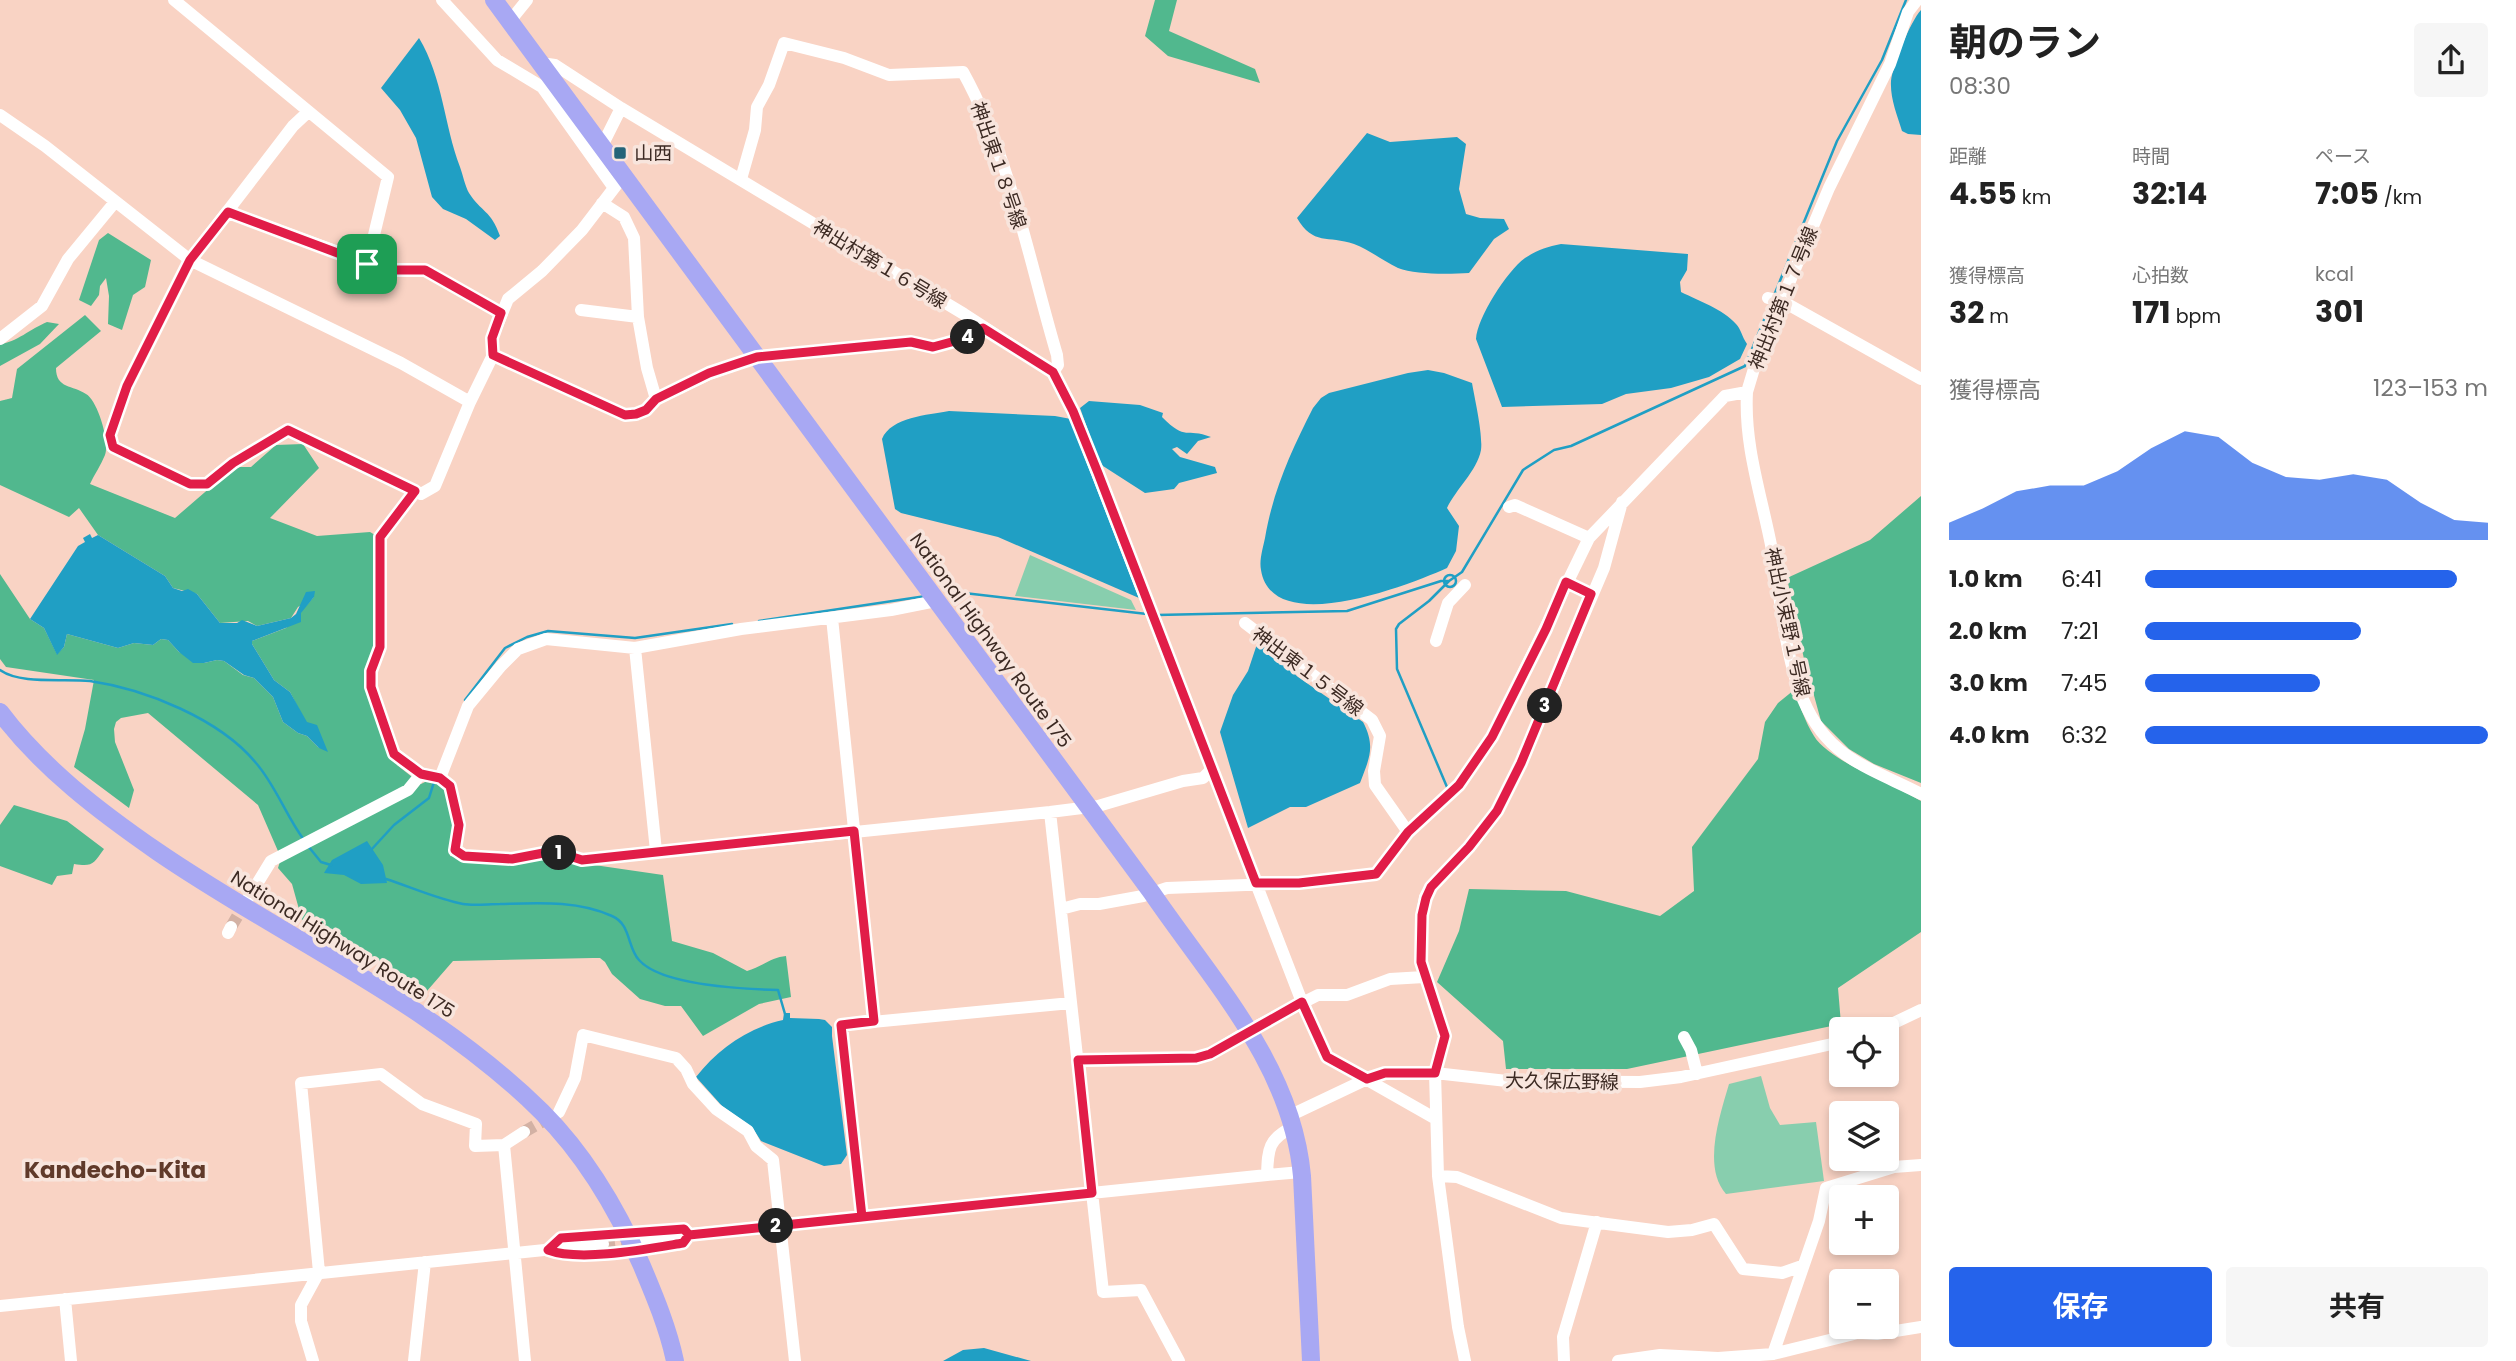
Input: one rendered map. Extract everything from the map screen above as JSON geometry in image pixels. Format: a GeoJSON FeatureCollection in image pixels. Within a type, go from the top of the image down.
{"type":"FeatureCollection","features":[{"type":"Feature","properties":{"kind":"highway","name":"National Highway Route 175"},"geometry":{"type":"LineString","coordinates":[[494,0],[602,146],[619,182],[757,357],[1152,893],[1249,1030],[1266,1059],[1291,1121],[1301,1172],[1311,1361]]}},
{"type":"Feature","properties":{"kind":"highway","name":"National Highway Route 175"},"geometry":{"type":"LineString","coordinates":[[0,712],[46,763],[104,815],[192,876],[395,997],[503,1076],[543,1113],[572,1147],[635,1241],[675,1361]]}},
{"type":"Feature","properties":{"kind":"street"},"geometry":{"type":"LineString","coordinates":[[174,0],[388,177],[367,264]]}},
{"type":"Feature","properties":{"kind":"street"},"geometry":{"type":"LineString","coordinates":[[308,112],[293,127],[190,260],[127,386],[110,435],[113,447],[190,484],[207,484],[233,463],[288,430],[421,494],[435,486],[493,355],[492,338],[508,299],[542,271],[582,230],[619,182],[542,87],[497,60],[442,0]]}},
{"type":"Feature","properties":{"kind":"street"},"geometry":{"type":"LineString","coordinates":[[510,21],[527,0]]}},
{"type":"Feature","properties":{"kind":"street","name":"神出村第１７号線"},"geometry":{"type":"LineString","coordinates":[[1061,909],[1167,888],[1299,883],[1376,874],[1408,832],[1459,785],[1492,737],[1589,538],[1725,396],[1747,393],[1756,362],[1829,188],[1890,64],[1908,12],[1917,0]]}},
{"type":"Feature","properties":{"kind":"street","name":"神出東１８号線"},"geometry":{"type":"LineString","coordinates":[[741,179],[755,130],[757,107],[769,85],[784,43],[844,58],[889,75],[963,72],[980,103],[1010,191],[1056,355],[1058,365],[1053,372]]}},
{"type":"Feature","properties":{"kind":"street","name":"神出村第１６号線"},"geometry":{"type":"LineString","coordinates":[[541,63],[555,65],[1053,372]]}},
{"type":"Feature","properties":{"kind":"street"},"geometry":{"type":"LineString","coordinates":[[602,146],[621,108]]}},
{"type":"Feature","properties":{"kind":"street"},"geometry":{"type":"LineString","coordinates":[[2,120],[190,260],[401,363],[470,402]]}},
{"type":"Feature","properties":{"kind":"street"},"geometry":{"type":"LineString","coordinates":[[0,339],[42,306],[68,259],[115,202]]}},
{"type":"Feature","properties":{"kind":"street"},"geometry":{"type":"LineString","coordinates":[[602,203],[624,216],[634,238],[638,317],[647,368],[656,399]]}},
{"type":"Feature","properties":{"kind":"street"},"geometry":{"type":"LineString","coordinates":[[228,212],[387,270],[425,270],[501,313]]}},
{"type":"Feature","properties":{"kind":"street"},"geometry":{"type":"LineString","coordinates":[[1768,298],[1782,301],[1921,379]]}},
{"type":"Feature","properties":{"kind":"street"},"geometry":{"type":"LineString","coordinates":[[581,310],[638,317]]}},
{"type":"Feature","properties":{"kind":"street"},"geometry":{"type":"LineString","coordinates":[[493,355],[625,415],[646,410],[656,399],[709,373],[757,357],[911,342],[933,347],[966,338],[983,328]]}},
{"type":"Feature","properties":{"kind":"street"},"geometry":{"type":"LineString","coordinates":[[1053,372],[1078,423],[1302,1002],[1327,1057],[1436,1119]]}},
{"type":"Feature","properties":{"kind":"street","name":"神出小束野１号線"},"geometry":{"type":"LineString","coordinates":[[1747,393],[1748,443],[1801,696],[1810,715],[1836,748],[1864,766],[1921,794]]}},
{"type":"Feature","properties":{"kind":"street"},"geometry":{"type":"LineString","coordinates":[[415,491],[380,537],[380,647],[371,671],[371,687],[394,754],[421,774],[440,778],[450,786],[459,825],[455,850],[464,856],[512,859],[554,851],[582,860],[1050,812],[1098,806],[1183,781],[1203,778],[1212,769]]}},
{"type":"Feature","properties":{"kind":"street"},"geometry":{"type":"LineString","coordinates":[[1465,1361],[1438,1176],[1435,1073],[1445,1036],[1421,962],[1422,915],[1431,887],[1469,847],[1497,811],[1521,763],[1604,568],[1622,501]]}},
{"type":"Feature","properties":{"kind":"street"},"geometry":{"type":"LineString","coordinates":[[1509,507],[1515,505],[1589,538]]}},
{"type":"Feature","properties":{"kind":"street"},"geometry":{"type":"LineString","coordinates":[[1566,582],[1591,594]]}},
{"type":"Feature","properties":{"kind":"street"},"geometry":{"type":"LineString","coordinates":[[1436,641],[1448,603],[1465,585]]}},
{"type":"Feature","properties":{"kind":"street"},"geometry":{"type":"LineString","coordinates":[[440,778],[468,706],[518,649],[547,639],[635,648],[741,629],[891,610],[936,601]]}},
{"type":"Feature","properties":{"kind":"street"},"geometry":{"type":"LineString","coordinates":[[832,618],[874,1021]]}},
{"type":"Feature","properties":{"kind":"street","name":"神出東１５号線"},"geometry":{"type":"LineString","coordinates":[[1245,623],[1372,720],[1380,736],[1374,771],[1375,785],[1408,832]]}},
{"type":"Feature","properties":{"kind":"street"},"geometry":{"type":"LineString","coordinates":[[635,648],[656,851]]}},
{"type":"Feature","properties":{"kind":"street"},"geometry":{"type":"LineString","coordinates":[[247,900],[271,860],[408,790],[421,774]]}},
{"type":"Feature","properties":{"kind":"street"},"geometry":{"type":"LineString","coordinates":[[1050,812],[1103,1292],[1141,1290],[1178,1361]]}},
{"type":"Feature","properties":{"kind":"street"},"geometry":{"type":"LineString","coordinates":[[1078,1060],[1196,1058],[1210,1054],[1249,1030],[1318,995],[1347,995],[1390,979],[1424,977]]}},
{"type":"Feature","properties":{"kind":"street"},"geometry":{"type":"LineString","coordinates":[[862,1217],[841,1025],[1072,1003]]}},
{"type":"Feature","properties":{"kind":"street"},"geometry":{"type":"LineString","coordinates":[[1899,1020],[1921,1010]]}},
{"type":"Feature","properties":{"kind":"street"},"geometry":{"type":"LineString","coordinates":[[559,1112],[575,1078],[583,1035],[676,1058],[686,1069],[693,1084],[716,1109],[748,1131],[756,1146],[773,1160],[794,1361]]}},
{"type":"Feature","properties":{"kind":"street"},"geometry":{"type":"LineString","coordinates":[[1684,1037],[1691,1050],[1697,1074]]}},
{"type":"Feature","properties":{"kind":"street","name":"大久保広野線"},"geometry":{"type":"LineString","coordinates":[[1267,1175],[1268,1150],[1291,1121],[1367,1079],[1385,1073],[1435,1073],[1507,1081],[1640,1082],[1697,1074],[1829,1045]]}},
{"type":"Feature","properties":{"kind":"street"},"geometry":{"type":"LineString","coordinates":[[313,1361],[301,1321],[301,1305],[319,1272],[300,1083],[381,1074],[422,1104],[476,1124],[475,1146],[504,1144],[524,1132]]}},
{"type":"Feature","properties":{"kind":"street"},"geometry":{"type":"LineString","coordinates":[[504,1144],[525,1361]]}},
{"type":"Feature","properties":{"kind":"street"},"geometry":{"type":"LineString","coordinates":[[1773,1354],[1819,1221],[1826,1188],[1894,1167],[1921,1165]]}},
{"type":"Feature","properties":{"kind":"street"},"geometry":{"type":"LineString","coordinates":[[548,1250],[561,1238],[683,1243],[689,1235],[1301,1172]]}},
{"type":"Feature","properties":{"kind":"street"},"geometry":{"type":"LineString","coordinates":[[1438,1176],[1457,1177],[1561,1218],[1668,1232],[1692,1230],[1714,1224],[1743,1269],[1782,1273],[1802,1266]]}},
{"type":"Feature","properties":{"kind":"street"},"geometry":{"type":"LineString","coordinates":[[1564,1361],[1563,1337],[1597,1222]]}},
{"type":"Feature","properties":{"kind":"street"},"geometry":{"type":"LineString","coordinates":[[548,1250],[562,1255],[684,1229],[689,1235]]}},
{"type":"Feature","properties":{"kind":"street"},"geometry":{"type":"LineString","coordinates":[[0,1306],[603,1244]]}},
{"type":"Feature","properties":{"kind":"street"},"geometry":{"type":"LineString","coordinates":[[414,1361],[425,1262]]}},
{"type":"Feature","properties":{"kind":"street"},"geometry":{"type":"LineString","coordinates":[[65,1299],[71,1361]]}},
{"type":"Feature","properties":{"kind":"street"},"geometry":{"type":"LineString","coordinates":[[1618,1361],[1660,1355],[1718,1358],[1773,1354],[1858,1333],[1877,1334],[1921,1327]]}},
{"type":"Feature","properties":{"kind":"green space"},"geometry":{"type":"Polygon","coordinates":[[[1155,0],[1177,0],[1169,31],[1255,69],[1260,83],[1168,56],[1145,36],[1155,0]]]}},
{"type":"Feature","properties":{"kind":"green space"},"geometry":{"type":"Polygon","coordinates":[[[108,233],[151,260],[145,287],[133,295],[122,330],[108,324],[109,296],[106,278],[91,306],[79,300],[99,240],[108,233]]]}},
{"type":"Feature","properties":{"kind":"green space"},"geometry":{"type":"Polygon","coordinates":[[[85,315],[101,331],[56,368],[62,383],[90,398],[102,422],[106,441],[105,455],[90,484],[175,518],[234,467],[251,467],[276,445],[303,444],[319,468],[270,518],[317,536],[370,532],[375,535],[374,646],[378,720],[397,765],[421,784],[431,779],[445,788],[454,831],[450,856],[514,863],[553,859],[663,875],[672,941],[713,953],[747,971],[786,956],[791,997],[759,1004],[703,1036],[681,1006],[665,1006],[640,999],[612,974],[605,962],[600,958],[593,958],[453,961],[420,999],[411,979],[302,920],[292,884],[278,868],[281,858],[258,805],[148,713],[121,718],[114,729],[115,742],[134,790],[129,808],[74,767],[85,729],[94,680],[6,667],[0,659],[0,574],[30,619],[44,628],[57,654],[64,647],[67,634],[118,648],[134,643],[153,645],[161,639],[168,640],[179,652],[204,663],[224,661],[243,675],[254,678],[273,697],[283,722],[307,736],[319,748],[290,692],[274,680],[252,644],[252,641],[286,628],[314,597],[298,607],[291,618],[257,626],[248,621],[220,623],[197,594],[173,588],[165,576],[98,535],[79,508],[69,517],[0,485],[0,401],[12,398],[17,369],[85,315]]]}},
{"type":"Feature","properties":{"kind":"green space"},"geometry":{"type":"Polygon","coordinates":[[[47,322],[59,324],[40,344],[0,366],[0,344],[12,341],[47,322]]]}},
{"type":"Feature","properties":{"kind":"green space"},"geometry":{"type":"Polygon","coordinates":[[[1921,496],[1921,783],[1874,764],[1849,749],[1821,721],[1804,659],[1787,578],[1870,540],[1921,496]]]}},
{"type":"Feature","properties":{"kind":"green space"},"geometry":{"type":"Polygon","coordinates":[[[1030,555],[1131,600],[1136,610],[1015,596],[1030,555]]]}},
{"type":"Feature","properties":{"kind":"green space"},"geometry":{"type":"Polygon","coordinates":[[[1794,690],[1808,725],[1822,745],[1847,763],[1921,801],[1921,932],[1838,988],[1840,1017],[1829,1017],[1829,1027],[1627,1069],[1506,1069],[1503,1041],[1437,982],[1459,931],[1469,889],[1566,891],[1660,916],[1694,891],[1692,847],[1758,759],[1765,722],[1778,703],[1794,690]]]}},
{"type":"Feature","properties":{"kind":"green space"},"geometry":{"type":"Polygon","coordinates":[[[14,805],[67,821],[104,849],[92,863],[74,864],[72,874],[57,876],[52,885],[0,866],[0,825],[14,805]]]}},
{"type":"Feature","properties":{"kind":"green space"},"geometry":{"type":"Polygon","coordinates":[[[1761,1076],[1770,1108],[1780,1125],[1816,1122],[1824,1181],[1726,1194],[1719,1183],[1714,1156],[1718,1125],[1729,1084],[1761,1076]]]}},
{"type":"Feature","properties":{"kind":"water"},"geometry":{"type":"Polygon","coordinates":[[[1921,10],[1921,135],[1902,131],[1894,106],[1891,81],[1898,55],[1921,10]]]}},
{"type":"Feature","properties":{"kind":"water"},"geometry":{"type":"Polygon","coordinates":[[[419,38],[433,69],[466,187],[497,227],[500,236],[495,240],[466,219],[443,209],[432,197],[416,138],[400,110],[381,88],[419,38]]]}},
{"type":"Feature","properties":{"kind":"water"},"geometry":{"type":"Polygon","coordinates":[[[1367,133],[1390,142],[1457,137],[1466,144],[1459,189],[1466,214],[1480,218],[1504,219],[1509,229],[1494,239],[1469,273],[1433,274],[1405,270],[1360,246],[1315,236],[1303,227],[1297,218],[1367,133]]]}},
{"type":"Feature","properties":{"kind":"water"},"geometry":{"type":"Polygon","coordinates":[[[1561,244],[1688,254],[1687,270],[1680,282],[1681,292],[1718,310],[1736,324],[1747,344],[1740,359],[1709,377],[1671,388],[1626,394],[1602,404],[1502,407],[1476,339],[1478,330],[1494,296],[1518,264],[1538,251],[1561,244]]]}},
{"type":"Feature","properties":{"kind":"water"},"geometry":{"type":"Polygon","coordinates":[[[1428,370],[1472,383],[1481,435],[1479,458],[1447,508],[1459,526],[1456,551],[1447,568],[1403,585],[1344,601],[1315,604],[1289,601],[1271,590],[1261,570],[1268,521],[1284,472],[1313,408],[1329,393],[1428,370]]]}},
{"type":"Feature","properties":{"kind":"water"},"geometry":{"type":"Polygon","coordinates":[[[1089,401],[1140,405],[1163,413],[1162,417],[1170,425],[1182,432],[1211,437],[1198,441],[1187,454],[1177,447],[1172,449],[1180,457],[1215,467],[1217,473],[1179,483],[1174,489],[1145,493],[1103,466],[1098,458],[1080,408],[1089,401]]]}},
{"type":"Feature","properties":{"kind":"water"},"geometry":{"type":"Polygon","coordinates":[[[949,411],[1071,419],[1139,598],[998,537],[901,513],[895,509],[882,439],[893,426],[902,422],[949,411]]]}},
{"type":"Feature","properties":{"kind":"water"},"geometry":{"type":"Polygon","coordinates":[[[90,534],[92,538],[98,535],[165,576],[173,588],[182,591],[188,589],[197,594],[220,623],[237,623],[242,620],[257,626],[291,618],[296,614],[306,592],[315,591],[314,597],[301,613],[301,622],[252,641],[252,644],[274,680],[290,692],[307,722],[317,725],[328,752],[283,722],[273,697],[254,678],[244,675],[224,661],[193,663],[168,640],[161,639],[153,645],[134,643],[118,648],[67,634],[64,647],[57,655],[44,628],[30,619],[78,546],[85,542],[83,538],[90,534]]]}},
{"type":"Feature","properties":{"kind":"water"},"geometry":{"type":"Polygon","coordinates":[[[1258,641],[1298,677],[1363,722],[1370,746],[1360,783],[1306,807],[1290,807],[1248,828],[1220,732],[1233,695],[1248,671],[1258,641]]]}},
{"type":"Feature","properties":{"kind":"water"},"geometry":{"type":"Polygon","coordinates":[[[367,841],[383,865],[387,883],[361,884],[344,875],[324,873],[332,860],[367,841]]]}},
{"type":"Feature","properties":{"kind":"water"},"geometry":{"type":"Polygon","coordinates":[[[784,1013],[790,1013],[790,1018],[825,1020],[832,1027],[847,1155],[841,1164],[824,1166],[761,1141],[752,1127],[722,1106],[696,1077],[714,1057],[734,1041],[757,1028],[783,1020],[784,1013]]]}},
{"type":"Feature","properties":{"kind":"water"},"geometry":{"type":"Polygon","coordinates":[[[984,1348],[1031,1361],[943,1361],[963,1350],[984,1348]]]}},
{"type":"Feature","properties":{"kind":"waterway"},"geometry":{"type":"LineString","coordinates":[[1775,293],[1837,141],[1882,60],[1906,0]]}},
{"type":"Feature","properties":{"kind":"waterway"},"geometry":{"type":"LineString","coordinates":[[1157,615],[1347,611],[1441,581],[1449,581],[1462,572],[1523,470],[1554,450],[1571,446],[1745,366],[1771,303]]}},
{"type":"Feature","properties":{"kind":"waterway"},"geometry":{"type":"LineString","coordinates":[[1450,575],[1456,581],[1450,587],[1444,581],[1450,575]]}},
{"type":"Feature","properties":{"kind":"waterway"},"geometry":{"type":"LineString","coordinates":[[1447,787],[1397,669],[1396,629],[1449,581]]}},
{"type":"Feature","properties":{"kind":"waterway"},"geometry":{"type":"LineString","coordinates":[[947,591],[1147,614]]}},
{"type":"Feature","properties":{"kind":"waterway"},"geometry":{"type":"LineString","coordinates":[[759,621],[926,596]]}},
{"type":"Feature","properties":{"kind":"waterway"},"geometry":{"type":"LineString","coordinates":[[465,700],[505,648],[527,637],[548,631],[635,638],[732,624]]}},
{"type":"Feature","properties":{"kind":"waterway"},"geometry":{"type":"LineString","coordinates":[[0,670],[19,678],[90,681],[111,685],[157,699],[202,720],[241,747],[256,763],[304,840]]}},
{"type":"Feature","properties":{"kind":"waterway"},"geometry":{"type":"LineString","coordinates":[[371,850],[394,825],[429,798],[434,782]]}},
{"type":"Feature","properties":{"kind":"waterway"},"geometry":{"type":"LineString","coordinates":[[308,846],[321,862],[331,865]]}},
{"type":"Feature","properties":{"kind":"waterway"},"geometry":{"type":"LineString","coordinates":[[386,879],[463,904],[557,904],[599,911],[623,924],[635,955],[650,969],[684,981],[745,989],[778,990],[785,1014]]}},
{"type":"Feature","properties":{"kind":"tunnel"},"geometry":{"type":"LineString","coordinates":[[231,927],[247,900]]}},
{"type":"Feature","properties":{"kind":"tunnel"},"geometry":{"type":"LineString","coordinates":[[524,1132],[552,1116]]}},
{"type":"Feature","properties":{"kind":"tunnel"},"geometry":{"type":"LineString","coordinates":[[603,1244],[637,1240]]}},
{"type":"Feature","properties":{"kind":"place","name":"山西"},"geometry":{"type":"Point","coordinates":[620,153]}},
{"type":"Feature","properties":{"kind":"district","name":"Kandecho-Kita"},"geometry":{"type":"Point","coordinates":[115,1170]}},
{"type":"Feature","properties":{"kind":"route"},"geometry":{"type":"LineString","coordinates":[[367,264],[228,212],[190,260],[127,386],[110,435],[113,447],[190,484],[207,484],[233,463],[288,430],[415,491],[380,537],[380,647],[371,671],[371,687],[394,754],[421,774],[440,778],[450,786],[459,825],[455,850],[464,856],[512,859],[554,851],[582,860],[854,831],[874,1021],[841,1025],[862,1217],[689,1235],[683,1243],[635,1250],[562,1255],[548,1250],[561,1238],[684,1229],[689,1235],[781,1225],[862,1217],[1092,1193],[1078,1060],[1196,1058],[1210,1054],[1302,1002],[1327,1057],[1356,1074],[1367,1079],[1385,1073],[1435,1073],[1445,1036],[1421,962],[1422,915],[1426,898],[1431,887],[1469,847],[1497,811],[1521,763],[1591,594],[1566,582],[1546,629],[1492,737],[1459,785],[1408,832],[1376,874],[1299,883],[1256,883],[1098,473],[1073,411],[1053,372],[983,328],[966,338],[933,347],[911,342],[866,344],[757,357],[709,373],[656,399],[646,410],[625,415],[493,355],[492,338],[501,313],[444,279],[425,270],[387,270],[367,264]]}}]}
